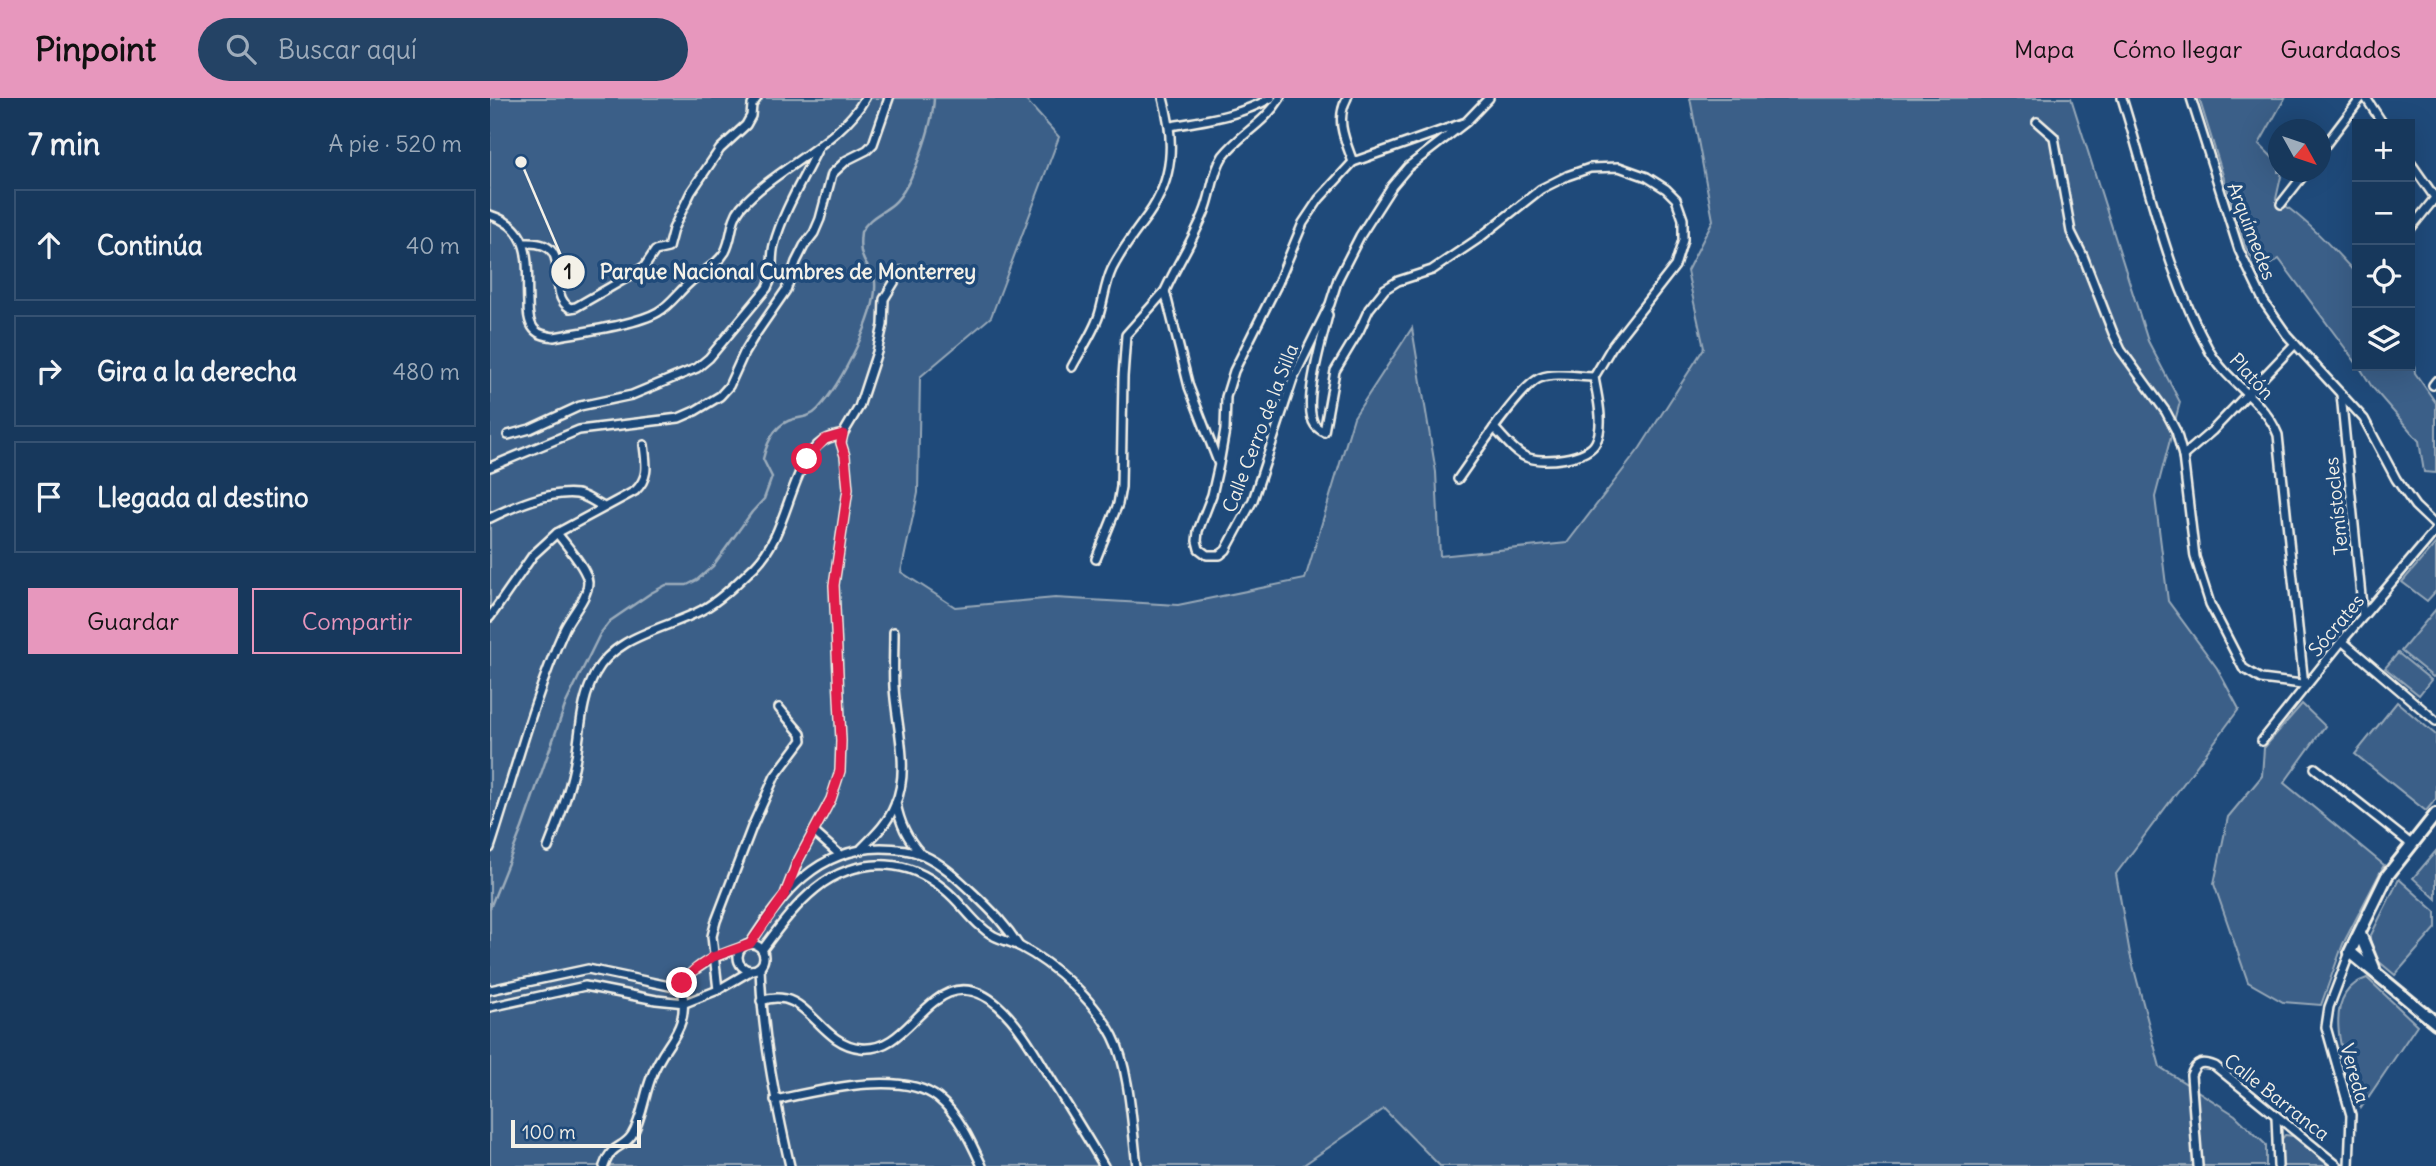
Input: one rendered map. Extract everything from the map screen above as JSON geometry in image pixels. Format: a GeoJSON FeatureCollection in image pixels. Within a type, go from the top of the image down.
{"type":"FeatureCollection","features":[{"type":"Feature","properties":{"kind":"street"},"geometry":{"type":"LineString","coordinates":[[525,243],[543,244],[551,251],[559,268],[559,294],[570,308],[635,273],[645,266],[655,251],[668,248],[673,229],[691,192],[720,149],[746,125],[757,98]]}},
{"type":"Feature","properties":{"kind":"street"},"geometry":{"type":"LineString","coordinates":[[490,215],[509,223],[525,243],[529,316],[533,328],[541,335],[554,337],[644,318],[666,307],[689,283],[716,263],[730,240],[732,227],[742,206],[847,122],[865,98]]}},
{"type":"Feature","properties":{"kind":"street"},"geometry":{"type":"LineString","coordinates":[[490,467],[579,430],[679,418],[720,396],[729,386],[744,352],[786,290],[796,262],[820,219],[832,174],[847,160],[873,144],[889,98]]}},
{"type":"Feature","properties":{"kind":"street"},"geometry":{"type":"LineString","coordinates":[[1072,367],[1100,313],[1104,290],[1112,269],[1150,212],[1167,177],[1171,156],[1171,126],[1163,98]]}},
{"type":"Feature","properties":{"kind":"street"},"geometry":{"type":"LineString","coordinates":[[1171,126],[1224,117],[1252,109],[1271,98]]}},
{"type":"Feature","properties":{"kind":"street"},"geometry":{"type":"LineString","coordinates":[[1096,559],[1118,504],[1121,486],[1126,335],[1165,291],[1204,214],[1222,158],[1233,145],[1267,117],[1280,98]]}},
{"type":"Feature","properties":{"kind":"street"},"geometry":{"type":"LineString","coordinates":[[1347,98],[1340,122],[1353,162],[1466,122]]}},
{"type":"Feature","properties":{"kind":"street","name":"Calle Cerro de la Silla"},"geometry":{"type":"LineString","coordinates":[[1353,162],[1319,199],[1303,223],[1278,283],[1234,372],[1226,397],[1225,430],[1212,495],[1198,531],[1199,549],[1214,556],[1226,550],[1253,500],[1293,379],[1360,236],[1392,186],[1408,167],[1466,122],[1489,98]]}},
{"type":"Feature","properties":{"kind":"street","name":"Platón"},"geometry":{"type":"LineString","coordinates":[[2122,98],[2158,226],[2181,288],[2211,353],[2231,379],[2270,419],[2278,435],[2304,685]]}},
{"type":"Feature","properties":{"kind":"street","name":"Arquímedes"},"geometry":{"type":"LineString","coordinates":[[2192,98],[2239,250],[2264,302],[2280,327],[2341,393],[2372,432],[2396,479],[2436,528]]}},
{"type":"Feature","properties":{"kind":"street"},"geometry":{"type":"LineString","coordinates":[[2331,138],[2363,98],[2380,119]]}},
{"type":"Feature","properties":{"kind":"street"},"geometry":{"type":"LineString","coordinates":[[2037,122],[2054,137],[2071,232],[2113,333],[2135,371],[2171,422],[2183,456],[2195,557],[2210,604],[2243,668],[2255,677],[2304,685]]}},
{"type":"Feature","properties":{"kind":"street"},"geometry":{"type":"LineString","coordinates":[[508,435],[530,429],[580,406],[632,396],[697,368],[709,358],[767,288],[772,278],[774,247],[788,209],[821,142]]}},
{"type":"Feature","properties":{"kind":"street"},"geometry":{"type":"LineString","coordinates":[[1330,304],[1310,400],[1313,422],[1324,432],[1335,371],[1369,309],[1385,289],[1398,281],[1432,270],[1478,239],[1541,190],[1558,180],[1590,168],[1619,167],[1647,177],[1666,188],[1676,200],[1683,219],[1683,240],[1675,266],[1612,345],[1594,377],[1599,433],[1596,444],[1587,453],[1578,456],[1530,459],[1494,428]]}},
{"type":"Feature","properties":{"kind":"street"},"geometry":{"type":"LineString","coordinates":[[2415,169],[2435,198],[2415,223]]}},
{"type":"Feature","properties":{"kind":"street"},"geometry":{"type":"LineString","coordinates":[[2281,204],[2298,182]]}},
{"type":"Feature","properties":{"kind":"street"},"geometry":{"type":"LineString","coordinates":[[785,894],[797,863],[831,799],[840,771],[834,585],[848,489],[841,443],[843,434],[859,407],[877,352],[883,326],[884,299],[901,271]]}},
{"type":"Feature","properties":{"kind":"street"},"geometry":{"type":"LineString","coordinates":[[1165,291],[1189,387],[1219,464]]}},
{"type":"Feature","properties":{"kind":"street"},"geometry":{"type":"LineString","coordinates":[[2183,456],[2212,431],[2295,344]]}},
{"type":"Feature","properties":{"kind":"street"},"geometry":{"type":"LineString","coordinates":[[1458,479],[1494,428],[1530,384],[1552,376],[1594,377]]}},
{"type":"Feature","properties":{"kind":"street","name":"Temístocles"},"geometry":{"type":"LineString","coordinates":[[2341,393],[2363,616]]}},
{"type":"Feature","properties":{"kind":"street"},"geometry":{"type":"LineString","coordinates":[[548,848],[568,796],[584,702],[595,673],[606,658],[623,645],[705,609],[744,577],[761,560],[780,529],[807,459],[825,439],[843,434]]}},
{"type":"Feature","properties":{"kind":"street"},"geometry":{"type":"LineString","coordinates":[[490,617],[533,555],[557,533],[602,506],[635,491],[643,484],[647,474],[644,445]]}},
{"type":"Feature","properties":{"kind":"street"},"geometry":{"type":"LineString","coordinates":[[490,518],[540,498],[576,494],[602,506]]}},
{"type":"Feature","properties":{"kind":"street","name":"Sócrates"},"geometry":{"type":"LineString","coordinates":[[2262,741],[2304,685],[2436,528]]}},
{"type":"Feature","properties":{"kind":"street"},"geometry":{"type":"LineString","coordinates":[[490,848],[551,658],[566,624],[586,592],[588,582],[584,571],[557,533]]}},
{"type":"Feature","properties":{"kind":"street"},"geometry":{"type":"LineString","coordinates":[[894,632],[894,687],[901,744],[902,777],[897,803],[900,823],[921,854],[957,878],[1005,923],[1020,946]]}},
{"type":"Feature","properties":{"kind":"street"},"geometry":{"type":"LineString","coordinates":[[2342,641],[2436,721]]}},
{"type":"Feature","properties":{"kind":"street"},"geometry":{"type":"LineString","coordinates":[[719,990],[712,936],[716,921],[775,776],[802,740],[802,734],[779,708]]}},
{"type":"Feature","properties":{"kind":"street"},"geometry":{"type":"LineString","coordinates":[[2315,768],[2411,844]]}},
{"type":"Feature","properties":{"kind":"street"},"geometry":{"type":"LineString","coordinates":[[862,848],[879,832],[897,803]]}},
{"type":"Feature","properties":{"kind":"street"},"geometry":{"type":"LineString","coordinates":[[2436,814],[2387,876],[2350,952],[2436,1023]]}},
{"type":"Feature","properties":{"kind":"street"},"geometry":{"type":"LineString","coordinates":[[814,832],[840,855]]}},
{"type":"Feature","properties":{"kind":"street"},"geometry":{"type":"LineString","coordinates":[[490,990],[588,969],[674,987],[713,957],[750,944],[785,894],[802,877],[822,864],[862,848],[890,848],[921,854]]}},
{"type":"Feature","properties":{"kind":"street"},"geometry":{"type":"LineString","coordinates":[[762,950],[802,900],[827,879],[848,869],[873,864],[904,866],[925,875],[946,890],[972,918],[993,935],[1020,946],[1070,982],[1098,1010],[1115,1039],[1125,1074],[1137,1166]]}},
{"type":"Feature","properties":{"kind":"street"},"geometry":{"type":"LineString","coordinates":[[946,890],[957,878]]}},
{"type":"Feature","properties":{"kind":"street"},"geometry":{"type":"LineString","coordinates":[[972,918],[985,905]]}},
{"type":"Feature","properties":{"kind":"street"},"geometry":{"type":"LineString","coordinates":[[2360,934],[2375,971]]}},
{"type":"Feature","properties":{"kind":"street"},"geometry":{"type":"LineString","coordinates":[[750,944],[762,950],[764,958],[760,967],[761,1001],[775,1100],[790,1166]]}},
{"type":"Feature","properties":{"kind":"street"},"geometry":{"type":"LineString","coordinates":[[742,947],[738,960],[743,968],[752,970]]}},
{"type":"Feature","properties":{"kind":"street","name":"Vereda"},"geometry":{"type":"LineString","coordinates":[[2349,1166],[2351,1115],[2326,1027],[2329,1007],[2350,952]]}},
{"type":"Feature","properties":{"kind":"street"},"geometry":{"type":"LineString","coordinates":[[490,1007],[585,986],[685,1003],[719,990],[760,967]]}},
{"type":"Feature","properties":{"kind":"street"},"geometry":{"type":"LineString","coordinates":[[607,989],[611,981],[610,972]]}},
{"type":"Feature","properties":{"kind":"street"},"geometry":{"type":"LineString","coordinates":[[604,1166],[612,1150],[625,1142],[634,1130],[652,1075],[676,1036],[683,1019],[685,1003],[682,983]]}},
{"type":"Feature","properties":{"kind":"street"},"geometry":{"type":"LineString","coordinates":[[509,985],[514,1000]]}},
{"type":"Feature","properties":{"kind":"street"},"geometry":{"type":"LineString","coordinates":[[761,1001],[773,997],[794,1001],[826,1031],[846,1045],[876,1048],[890,1041],[936,1000],[948,993],[961,990],[984,996],[999,1006],[1022,1030],[1104,1166]]}},
{"type":"Feature","properties":{"kind":"street","name":"Calle Barranca"},"geometry":{"type":"LineString","coordinates":[[2198,1166],[2191,1075],[2194,1066],[2200,1062],[2215,1066],[2338,1166]]}},
{"type":"Feature","properties":{"kind":"street"},"geometry":{"type":"LineString","coordinates":[[775,1100],[830,1089],[894,1083],[919,1088],[937,1097],[955,1116],[982,1166]]}},
{"type":"Feature","properties":{"kind":"street"},"geometry":{"type":"LineString","coordinates":[[2276,1116],[2278,1166]]}},
{"type":"Feature","properties":{"kind":"shaded area"},"geometry":{"type":"Polygon","coordinates":[[[490,98],[1024,98],[1059,137],[991,317],[920,377],[918,493],[901,572],[955,607],[1055,598],[1178,605],[1305,579],[1354,417],[1412,328],[1436,472],[1440,556],[1567,543],[1640,448],[1704,348],[1687,271],[1713,220],[1690,98],[2071,98],[2148,341],[2180,402],[2155,497],[2168,601],[2217,668],[2239,709],[2116,874],[2130,954],[2160,1067],[2235,1115],[2266,1145],[2266,1166],[1440,1166],[1384,1109],[1302,1166],[490,1166],[490,98]]]}},
{"type":"Feature","properties":{"kind":"shaded area"},"geometry":{"type":"Polygon","coordinates":[[[2199,98],[2285,98],[2273,119],[2268,119],[2268,128],[2259,144],[2268,153],[2268,182],[2280,182],[2276,199],[2309,225],[2352,269],[2352,357],[2279,259],[2259,271],[2245,246],[2199,98]]]}},
{"type":"Feature","properties":{"kind":"shaded area"},"geometry":{"type":"Polygon","coordinates":[[[2362,371],[2415,371],[2436,403],[2436,473],[2424,472],[2419,441],[2372,387],[2362,371]]]}},
{"type":"Feature","properties":{"kind":"shaded area"},"geometry":{"type":"Polygon","coordinates":[[[2436,543],[2436,591],[2427,601],[2402,582],[2436,543]]]}},
{"type":"Feature","properties":{"kind":"shaded area"},"geometry":{"type":"Polygon","coordinates":[[[2436,609],[2436,675],[2433,677],[2401,651],[2436,609]]]}},
{"type":"Feature","properties":{"kind":"shaded area"},"geometry":{"type":"Polygon","coordinates":[[[2398,653],[2431,680],[2419,695],[2385,668],[2398,653]]]}},
{"type":"Feature","properties":{"kind":"shaded area"},"geometry":{"type":"Polygon","coordinates":[[[2397,702],[2436,735],[2436,799],[2426,811],[2355,754],[2397,702]]]}},
{"type":"Feature","properties":{"kind":"shaded area"},"geometry":{"type":"Polygon","coordinates":[[[2302,704],[2325,726],[2284,783],[2384,865],[2343,944],[2321,1005],[2283,1002],[2248,982],[2214,884],[2228,817],[2262,776],[2264,748],[2302,704]]]}},
{"type":"Feature","properties":{"kind":"shaded area"},"geometry":{"type":"Polygon","coordinates":[[[2436,851],[2436,899],[2413,878],[2436,851]]]}},
{"type":"Feature","properties":{"kind":"shaded area"},"geometry":{"type":"Polygon","coordinates":[[[2399,879],[2436,912],[2436,928],[2395,975],[2371,955],[2370,937],[2399,879]]]}},
{"type":"Feature","properties":{"kind":"shaded area"},"geometry":{"type":"Polygon","coordinates":[[[2367,978],[2417,1025],[2361,1108],[2343,1056],[2338,1017],[2342,1000],[2351,987],[2367,978]]]}},
{"type":"Feature","properties":{"kind":"shaded area"},"geometry":{"type":"Polygon","coordinates":[[[2285,1135],[2293,1136],[2329,1166],[2281,1166],[2279,1143],[2285,1135]]]}},
{"type":"Feature","properties":{"kind":"waterway"},"geometry":{"type":"LineString","coordinates":[[490,908],[522,828],[566,703],[600,634],[610,621],[651,593],[666,585],[687,585],[713,566],[764,499],[772,477],[763,459],[773,434],[788,421],[816,411],[837,384],[864,330],[874,296],[874,278],[861,252],[861,232],[871,219],[893,204],[908,184],[926,138],[934,98]]}},
{"type":"Feature","properties":{"kind":"place","name":"Parque Nacional Cumbres de Monterrey"},"geometry":{"type":"Point","coordinates":[521,162]}},
{"type":"Feature","properties":{"kind":"route"},"geometry":{"type":"LineString","coordinates":[[682,983],[694,970],[713,957],[750,944],[785,894],[797,863],[831,799],[840,771],[834,585],[848,489],[841,443],[843,434],[825,439],[807,459]]}}]}
